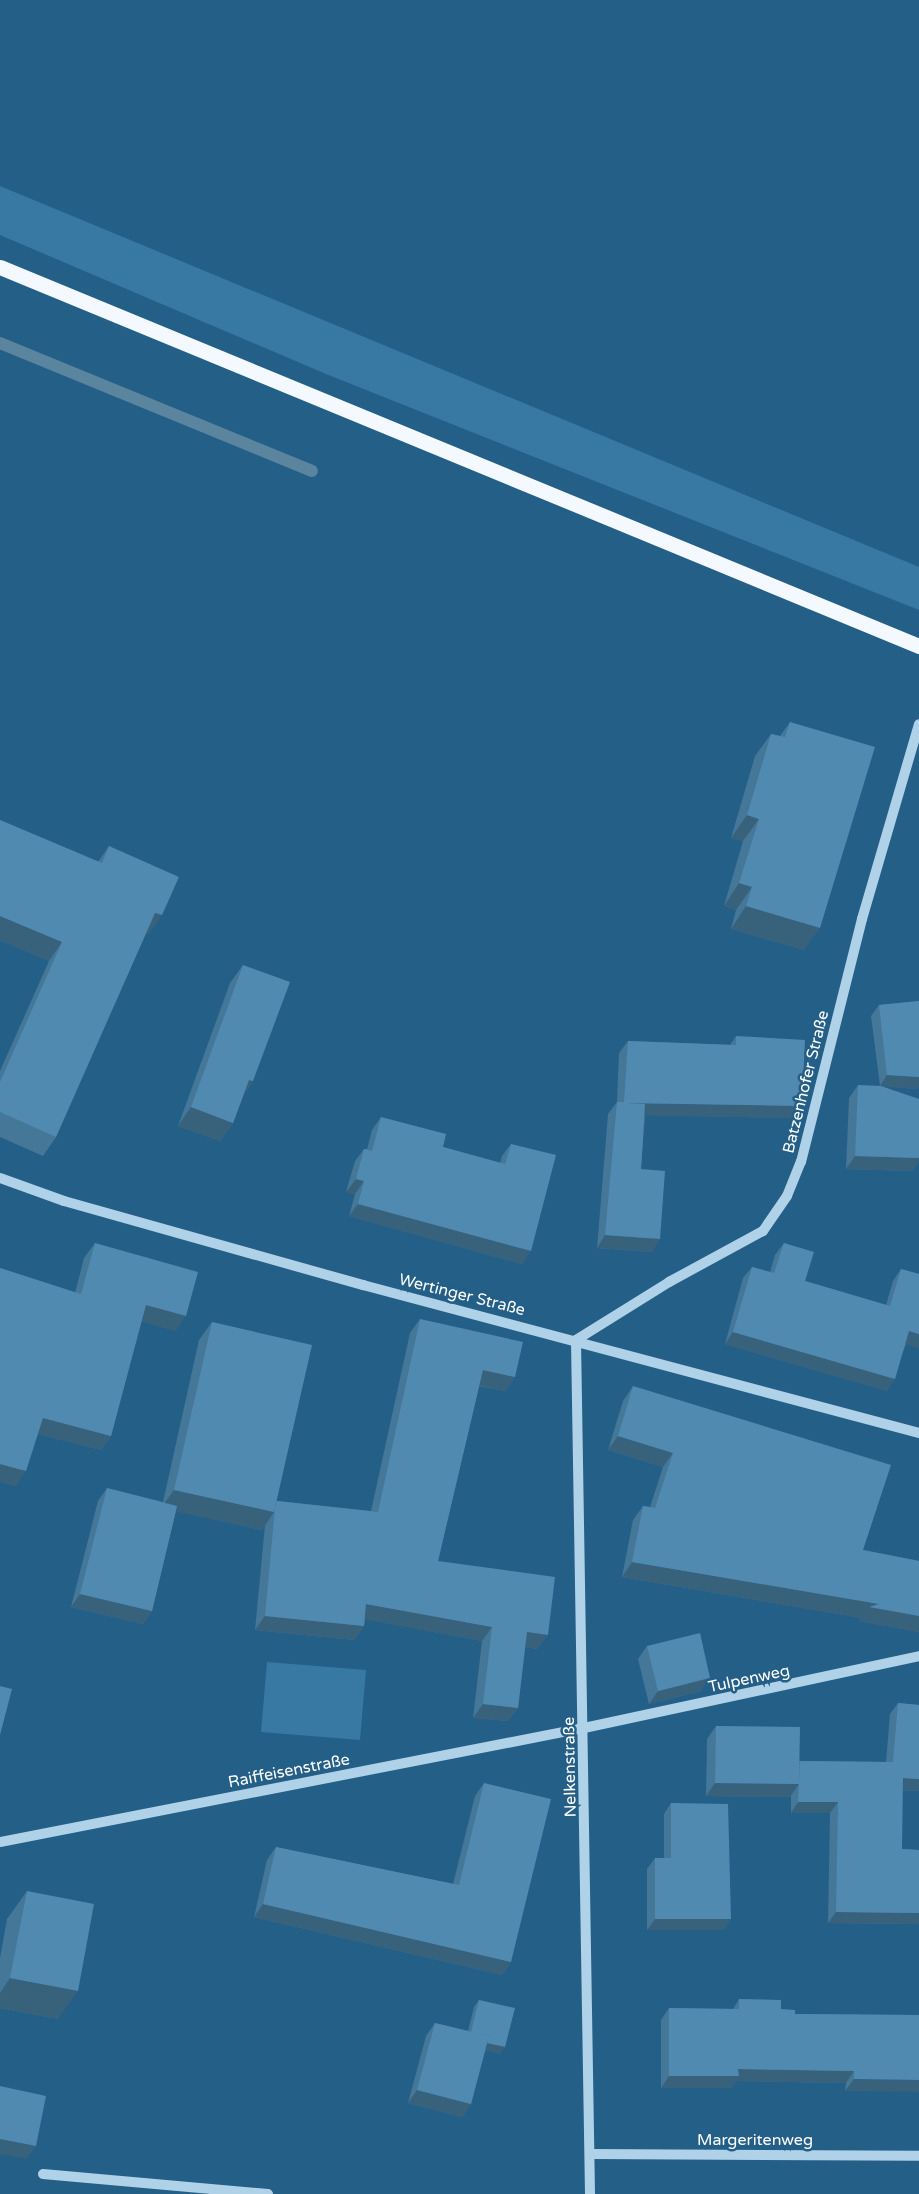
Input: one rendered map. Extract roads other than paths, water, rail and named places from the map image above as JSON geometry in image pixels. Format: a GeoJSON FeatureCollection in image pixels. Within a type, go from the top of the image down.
{"type":"FeatureCollection","features":[{"type":"Feature","properties":{"kind":"main road"},"geometry":{"type":"LineString","coordinates":[[0,267],[919,646]]}},
{"type":"Feature","properties":{"kind":"street","name":"Batzenhofer Straße"},"geometry":{"type":"LineString","coordinates":[[576,1340],[669,1282],[763,1231],[787,1196],[801,1162],[862,919],[919,723]]}},
{"type":"Feature","properties":{"kind":"street","name":"Wertinger Straße"},"geometry":{"type":"LineString","coordinates":[[0,1178],[64,1201],[351,1282],[919,1433]]}},
{"type":"Feature","properties":{"kind":"street","name":"Nelkenstraße"},"geometry":{"type":"LineString","coordinates":[[576,1340],[590,2194]]}},
{"type":"Feature","properties":{"kind":"street","name":"Tulpenweg"},"geometry":{"type":"LineString","coordinates":[[584,1728],[919,1656]]}},
{"type":"Feature","properties":{"kind":"street","name":"Raiffeisenstraße"},"geometry":{"type":"LineString","coordinates":[[0,1842],[584,1728]]}},
{"type":"Feature","properties":{"kind":"street","name":"Margeritenweg"},"geometry":{"type":"LineString","coordinates":[[590,2154],[919,2156]]}},
{"type":"Feature","properties":{"kind":"street"},"geometry":{"type":"LineString","coordinates":[[43,2174],[268,2194]]}},
{"type":"Feature","properties":{"kind":"waterway"},"geometry":{"type":"LineString","coordinates":[[0,343],[312,471]]}}]}
